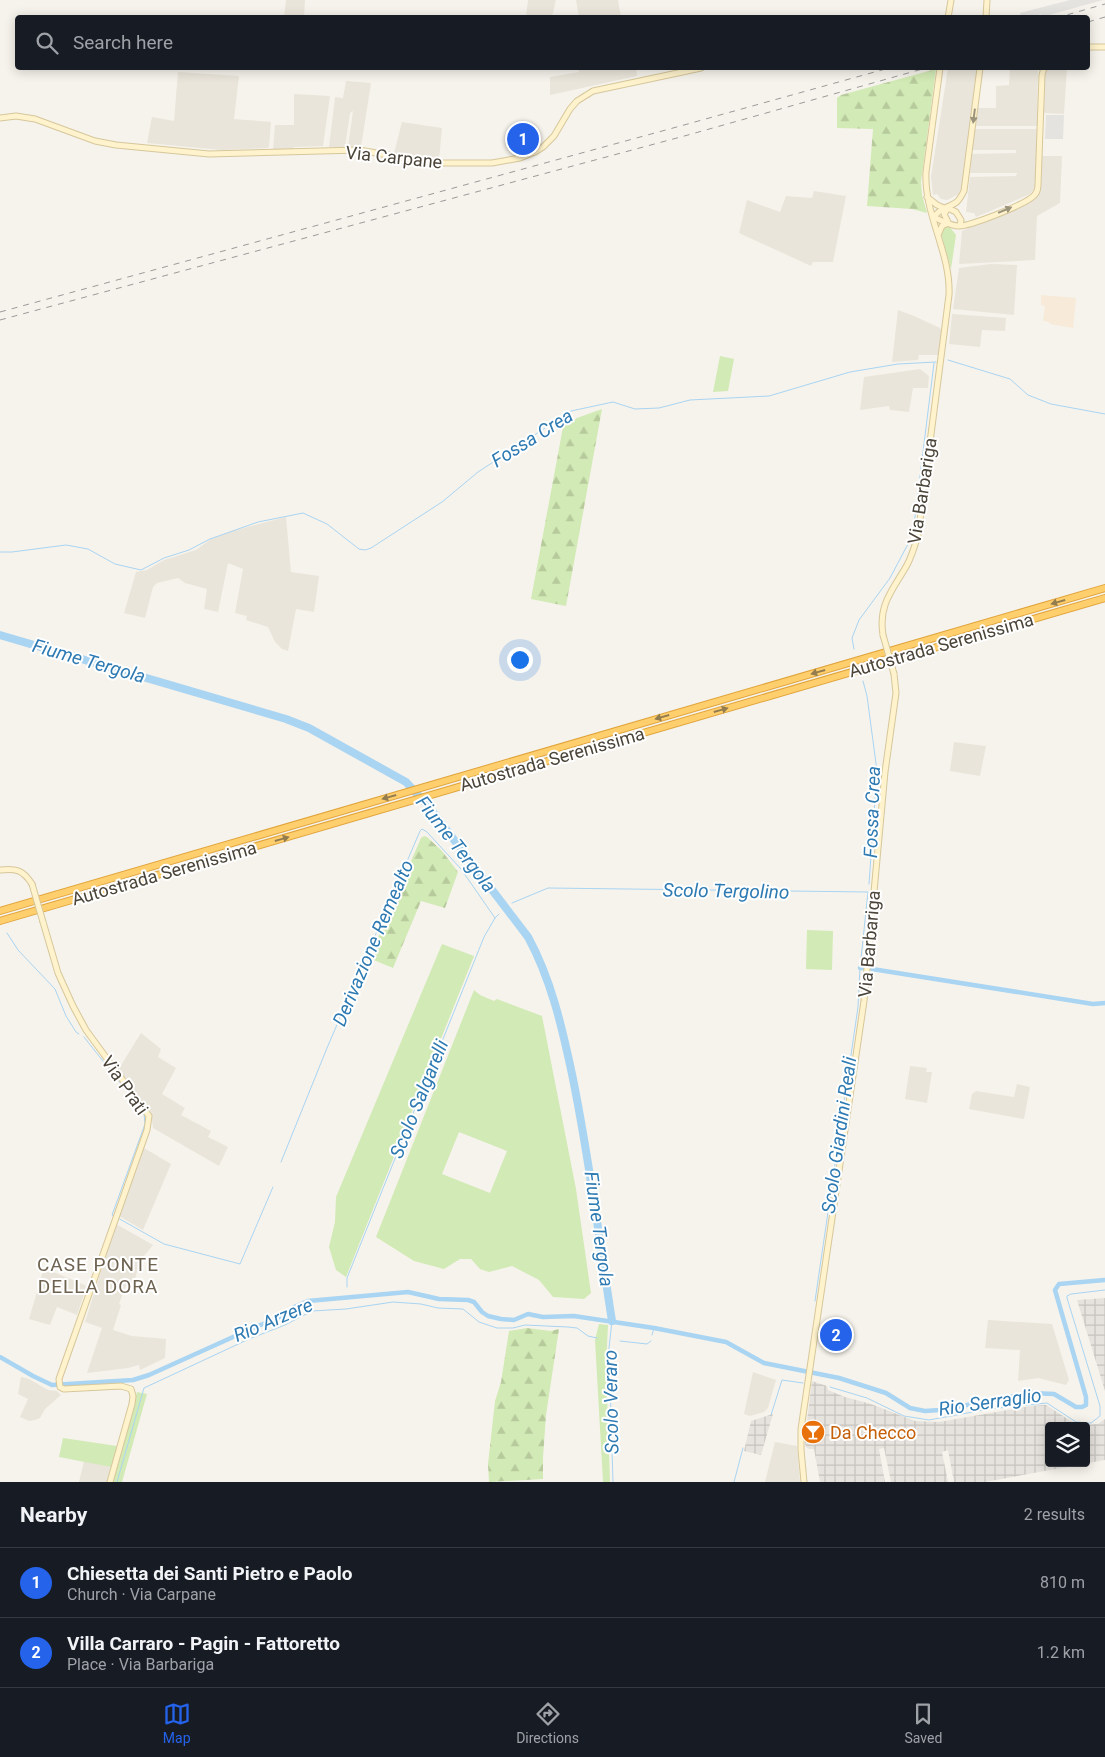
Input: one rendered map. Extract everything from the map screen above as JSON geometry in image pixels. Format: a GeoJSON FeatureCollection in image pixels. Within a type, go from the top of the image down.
{"type":"FeatureCollection","features":[{"type":"Feature","properties":{"kind":"highway","name":"Autostrada Serenissima"},"geometry":{"type":"LineString","coordinates":[[0,911],[1105,588]]}},
{"type":"Feature","properties":{"kind":"highway","name":"Autostrada Serenissima"},"geometry":{"type":"LineString","coordinates":[[0,922],[1105,598]]}},
{"type":"Feature","properties":{"kind":"street"},"geometry":{"type":"LineString","coordinates":[[948,15],[951,0]]}},
{"type":"Feature","properties":{"kind":"street"},"geometry":{"type":"LineString","coordinates":[[986,15],[987,0]]}},
{"type":"Feature","properties":{"kind":"street"},"geometry":{"type":"LineString","coordinates":[[1090,47],[1105,47]]}},
{"type":"Feature","properties":{"kind":"street","name":"Via Carpane"},"geometry":{"type":"LineString","coordinates":[[0,118],[16,116],[35,119],[96,141],[116,146],[201,154],[234,155],[359,150],[434,163],[492,163],[520,158],[535,152],[554,136],[577,101],[593,91],[692,70]]}},
{"type":"Feature","properties":{"kind":"street","name":"Via Barbariga"},"geometry":{"type":"LineString","coordinates":[[804,1482],[801,1438],[808,1377],[864,1002],[882,804],[896,693],[894,674],[883,635],[881,619],[884,604],[911,558],[918,535],[949,294],[947,269],[927,197],[926,172],[940,70]]}},
{"type":"Feature","properties":{"kind":"street"},"geometry":{"type":"LineString","coordinates":[[933,217],[958,202],[964,190],[980,70]]}},
{"type":"Feature","properties":{"kind":"street"},"geometry":{"type":"LineString","coordinates":[[933,217],[960,226],[973,224],[1019,204],[1036,194],[1043,70]]}},
{"type":"Feature","properties":{"kind":"street"},"geometry":{"type":"LineString","coordinates":[[927,197],[937,205],[959,214],[960,226]]}},
{"type":"Feature","properties":{"kind":"street"},"geometry":{"type":"LineString","coordinates":[[946,208],[944,214],[948,223]]}},
{"type":"Feature","properties":{"kind":"street"},"geometry":{"type":"LineString","coordinates":[[938,236],[942,226],[948,223]]}},
{"type":"Feature","properties":{"kind":"street","name":"Via Prati"},"geometry":{"type":"LineString","coordinates":[[0,870],[16,870],[25,874],[32,884],[58,973],[73,1006],[86,1030],[146,1110],[149,1120],[60,1384],[66,1390],[121,1386],[131,1389],[133,1396],[132,1404],[110,1482]]}},
{"type":"Feature","properties":{"kind":"shaded area"},"geometry":{"type":"Polygon","coordinates":[[[286,0],[305,0],[304,15],[284,15],[286,0]]]}},
{"type":"Feature","properties":{"kind":"shaded area"},"geometry":{"type":"Polygon","coordinates":[[[528,0],[556,0],[552,15],[526,15],[528,0]]]}},
{"type":"Feature","properties":{"kind":"shaded area"},"geometry":{"type":"Polygon","coordinates":[[[576,0],[618,0],[621,15],[579,15],[576,0]]]}},
{"type":"Feature","properties":{"kind":"shaded area"},"geometry":{"type":"Polygon","coordinates":[[[1070,0],[1103,0],[1049,15],[1020,15],[1020,13],[1070,0]]]}},
{"type":"Feature","properties":{"kind":"shaded area"},"geometry":{"type":"Polygon","coordinates":[[[578,70],[636,70],[637,76],[550,95],[550,77],[579,72],[578,70]]]}},
{"type":"Feature","properties":{"kind":"shaded area"},"geometry":{"type":"Polygon","coordinates":[[[948,70],[978,70],[962,185],[959,194],[947,200],[941,199],[937,194],[933,195],[931,177],[948,70]]]}},
{"type":"Feature","properties":{"kind":"shaded area"},"geometry":{"type":"Polygon","coordinates":[[[1010,70],[1039,70],[1037,126],[976,126],[978,108],[996,108],[996,86],[1009,85],[1010,70]]]}},
{"type":"Feature","properties":{"kind":"shaded area"},"geometry":{"type":"Polygon","coordinates":[[[1046,70],[1067,70],[1064,114],[1044,112],[1046,70]]]}},
{"type":"Feature","properties":{"kind":"shaded area"},"geometry":{"type":"Polygon","coordinates":[[[178,72],[239,76],[234,119],[271,122],[269,147],[221,150],[147,143],[152,117],[174,121],[178,72]]]}},
{"type":"Feature","properties":{"kind":"shaded area"},"geometry":{"type":"Polygon","coordinates":[[[346,81],[371,83],[361,147],[348,147],[353,111],[350,113],[345,147],[329,147],[335,97],[343,98],[346,81]]]}},
{"type":"Feature","properties":{"kind":"shaded area"},"geometry":{"type":"Polygon","coordinates":[[[294,94],[330,96],[323,146],[273,149],[275,125],[294,125],[294,94]]]}},
{"type":"Feature","properties":{"kind":"shaded area"},"geometry":{"type":"Polygon","coordinates":[[[1046,115],[1064,115],[1063,139],[1045,139],[1046,115]]]}},
{"type":"Feature","properties":{"kind":"shaded area"},"geometry":{"type":"Polygon","coordinates":[[[402,122],[442,128],[439,160],[394,153],[402,122]]]}},
{"type":"Feature","properties":{"kind":"shaded area"},"geometry":{"type":"Polygon","coordinates":[[[975,129],[1037,129],[1036,185],[1033,191],[1028,195],[976,217],[974,213],[966,212],[970,177],[1016,176],[1017,173],[970,173],[972,154],[1016,153],[1016,150],[972,150],[975,129]]]}},
{"type":"Feature","properties":{"kind":"shaded area"},"geometry":{"type":"Polygon","coordinates":[[[1042,156],[1062,156],[1060,203],[1037,216],[1035,260],[959,264],[962,231],[1036,199],[1041,187],[1042,156]]]}},
{"type":"Feature","properties":{"kind":"shaded area"},"geometry":{"type":"Polygon","coordinates":[[[814,191],[846,196],[833,262],[813,262],[811,266],[739,233],[747,200],[780,212],[786,196],[812,198],[814,191]]]}},
{"type":"Feature","properties":{"kind":"shaded area"},"geometry":{"type":"Polygon","coordinates":[[[991,264],[1017,265],[1014,315],[953,309],[959,268],[991,264]]]}},
{"type":"Feature","properties":{"kind":"shaded area"},"geometry":{"type":"Polygon","coordinates":[[[1041,295],[1076,298],[1073,328],[1043,321],[1045,306],[1041,305],[1041,295]]]}},
{"type":"Feature","properties":{"kind":"shaded area"},"geometry":{"type":"Polygon","coordinates":[[[898,310],[940,328],[942,332],[938,355],[919,355],[918,360],[892,362],[898,310]]]}},
{"type":"Feature","properties":{"kind":"shaded area"},"geometry":{"type":"Polygon","coordinates":[[[952,314],[1006,318],[1005,331],[982,330],[980,347],[949,344],[952,314]]]}},
{"type":"Feature","properties":{"kind":"shaded area"},"geometry":{"type":"Polygon","coordinates":[[[920,369],[929,376],[928,388],[913,388],[909,412],[890,410],[889,406],[860,410],[864,377],[920,369]]]}},
{"type":"Feature","properties":{"kind":"shaded area"},"geometry":{"type":"Polygon","coordinates":[[[286,517],[291,572],[319,576],[314,612],[296,609],[288,651],[282,649],[275,642],[268,627],[246,620],[247,616],[235,613],[243,569],[228,563],[218,612],[204,609],[207,589],[185,583],[178,578],[157,583],[153,587],[145,618],[124,613],[136,572],[147,570],[164,560],[196,550],[211,539],[232,531],[286,517]]]}},
{"type":"Feature","properties":{"kind":"shaded area"},"geometry":{"type":"Polygon","coordinates":[[[954,742],[986,746],[980,776],[950,771],[954,742]]]}},
{"type":"Feature","properties":{"kind":"shaded area"},"geometry":{"type":"Polygon","coordinates":[[[141,1033],[161,1049],[158,1057],[176,1068],[162,1094],[185,1108],[181,1115],[211,1131],[208,1137],[228,1147],[219,1166],[153,1128],[151,1112],[118,1070],[141,1033]]]}},
{"type":"Feature","properties":{"kind":"shaded area"},"geometry":{"type":"Polygon","coordinates":[[[910,1066],[927,1068],[926,1072],[932,1072],[927,1103],[905,1099],[910,1066]]]}},
{"type":"Feature","properties":{"kind":"shaded area"},"geometry":{"type":"Polygon","coordinates":[[[1017,1084],[1030,1087],[1024,1119],[969,1109],[972,1094],[976,1091],[1014,1097],[1017,1084]]]}},
{"type":"Feature","properties":{"kind":"shaded area"},"geometry":{"type":"Polygon","coordinates":[[[144,1148],[171,1164],[143,1230],[119,1216],[144,1148]]]}},
{"type":"Feature","properties":{"kind":"shaded area"},"geometry":{"type":"Polygon","coordinates":[[[116,1224],[153,1245],[138,1267],[133,1288],[126,1286],[125,1288],[113,1330],[132,1336],[166,1339],[165,1358],[140,1370],[139,1365],[87,1373],[102,1328],[85,1322],[116,1224]]]}},
{"type":"Feature","properties":{"kind":"shaded area"},"geometry":{"type":"Polygon","coordinates":[[[44,1268],[87,1286],[77,1315],[57,1307],[50,1325],[29,1319],[44,1268]]]}},
{"type":"Feature","properties":{"kind":"shaded area"},"geometry":{"type":"Polygon","coordinates":[[[1105,1298],[1105,1391],[1077,1300],[1105,1298]]]}},
{"type":"Feature","properties":{"kind":"shaded area"},"geometry":{"type":"Polygon","coordinates":[[[988,1320],[1052,1324],[1069,1380],[1066,1385],[1038,1378],[1018,1381],[1020,1350],[985,1348],[988,1320]]]}},
{"type":"Feature","properties":{"kind":"shaded area"},"geometry":{"type":"Polygon","coordinates":[[[753,1372],[776,1380],[768,1408],[764,1412],[750,1416],[744,1414],[753,1372]]]}},
{"type":"Feature","properties":{"kind":"shaded area"},"geometry":{"type":"Polygon","coordinates":[[[21,1377],[29,1379],[48,1390],[57,1391],[61,1395],[45,1409],[40,1418],[35,1420],[29,1421],[20,1417],[28,1399],[18,1394],[21,1377]]]}},
{"type":"Feature","properties":{"kind":"shaded area"},"geometry":{"type":"Polygon","coordinates":[[[812,1381],[827,1386],[828,1390],[845,1397],[871,1404],[915,1421],[939,1422],[1046,1405],[1072,1422],[1045,1422],[1045,1467],[1067,1467],[985,1482],[954,1482],[948,1450],[942,1452],[948,1482],[891,1482],[884,1448],[879,1449],[885,1482],[820,1482],[814,1449],[806,1447],[812,1381]]]}},
{"type":"Feature","properties":{"kind":"shaded area"},"geometry":{"type":"Polygon","coordinates":[[[773,1414],[761,1455],[744,1451],[751,1421],[773,1414]]]}},
{"type":"Feature","properties":{"kind":"shaded area"},"geometry":{"type":"Polygon","coordinates":[[[1105,1419],[1105,1460],[1090,1463],[1090,1424],[1098,1424],[1105,1419]]]}},
{"type":"Feature","properties":{"kind":"shaded area"},"geometry":{"type":"Polygon","coordinates":[[[775,1442],[797,1446],[800,1482],[765,1482],[775,1442]]]}},
{"type":"Feature","properties":{"kind":"shaded area"},"geometry":{"type":"Polygon","coordinates":[[[84,1461],[111,1467],[107,1482],[79,1482],[84,1461]]]}},
{"type":"Feature","properties":{"kind":"green space"},"geometry":{"type":"Polygon","coordinates":[[[936,70],[921,182],[927,213],[912,209],[867,206],[873,129],[837,128],[837,98],[841,95],[936,70]]]}},
{"type":"Feature","properties":{"kind":"green space"},"geometry":{"type":"Polygon","coordinates":[[[949,226],[956,235],[951,269],[941,233],[944,228],[949,226]]]}},
{"type":"Feature","properties":{"kind":"green space"},"geometry":{"type":"Polygon","coordinates":[[[720,356],[734,359],[728,391],[713,392],[720,356]]]}},
{"type":"Feature","properties":{"kind":"green space"},"geometry":{"type":"Polygon","coordinates":[[[602,409],[566,606],[531,599],[563,427],[577,418],[602,409]]]}},
{"type":"Feature","properties":{"kind":"green space"},"geometry":{"type":"Polygon","coordinates":[[[424,836],[442,851],[458,872],[445,908],[421,901],[393,968],[369,958],[421,838],[424,836]]]}},
{"type":"Feature","properties":{"kind":"green space"},"geometry":{"type":"Polygon","coordinates":[[[807,930],[833,931],[832,970],[806,969],[807,930]]]}},
{"type":"Feature","properties":{"kind":"green space"},"geometry":{"type":"Polygon","coordinates":[[[442,944],[474,956],[346,1277],[336,1270],[329,1247],[335,1222],[336,1197],[442,944]]]}},
{"type":"Feature","properties":{"kind":"green space"},"geometry":{"type":"Polygon","coordinates":[[[474,990],[494,1001],[497,999],[542,1016],[576,1189],[591,1293],[584,1299],[553,1297],[539,1280],[512,1266],[489,1272],[480,1269],[471,1259],[460,1259],[444,1269],[414,1261],[376,1237],[474,990]],[[459,1132],[442,1174],[490,1193],[507,1151],[459,1132]]]}},
{"type":"Feature","properties":{"kind":"green space"},"geometry":{"type":"Polygon","coordinates":[[[599,1324],[608,1325],[606,1366],[610,1482],[603,1482],[595,1340],[599,1324]]]}},
{"type":"Feature","properties":{"kind":"green space"},"geometry":{"type":"Polygon","coordinates":[[[527,1328],[551,1331],[559,1329],[546,1415],[543,1479],[489,1482],[488,1464],[495,1401],[501,1382],[509,1331],[527,1328]]]}},
{"type":"Feature","properties":{"kind":"green space"},"geometry":{"type":"Polygon","coordinates":[[[137,1392],[147,1394],[122,1482],[112,1482],[137,1392]]]}},
{"type":"Feature","properties":{"kind":"green space"},"geometry":{"type":"Polygon","coordinates":[[[63,1438],[117,1446],[111,1467],[59,1457],[63,1438]]]}},
{"type":"Feature","properties":{"kind":"waterway"},"geometry":{"type":"LineString","coordinates":[[948,360],[1010,379],[1028,395],[1051,404],[1105,414]]}},
{"type":"Feature","properties":{"kind":"waterway","name":"Fossa Crea"},"geometry":{"type":"LineString","coordinates":[[0,552],[66,545],[88,549],[115,564],[141,570],[164,558],[189,550],[210,539],[258,522],[303,513],[327,524],[359,549],[365,550],[442,502],[478,472],[571,411],[613,402],[635,409],[659,408],[690,400],[769,396],[850,372],[898,364],[936,362]]}},
{"type":"Feature","properties":{"kind":"waterway","name":"Fossa Crea"},"geometry":{"type":"LineString","coordinates":[[911,536],[914,525],[934,363]]}},
{"type":"Feature","properties":{"kind":"waterway","name":"Fossa Crea"},"geometry":{"type":"LineString","coordinates":[[854,649],[852,638],[859,620],[890,578],[908,544]]}},
{"type":"Feature","properties":{"kind":"waterway","name":"Fiume Tergola"},"geometry":{"type":"LineString","coordinates":[[0,635],[286,719],[309,728],[406,782],[429,807],[528,937],[549,986],[564,1039],[578,1105],[612,1321]]}},
{"type":"Feature","properties":{"kind":"waterway","name":"Fossa Crea"},"geometry":{"type":"LineString","coordinates":[[863,681],[867,696],[877,771],[869,884]]}},
{"type":"Feature","properties":{"kind":"waterway","name":"Derivazione Remealto"},"geometry":{"type":"LineString","coordinates":[[281,1162],[327,1048],[422,829],[461,869],[495,918]]}},
{"type":"Feature","properties":{"kind":"waterway","name":"Scolo Tergolino"},"geometry":{"type":"LineString","coordinates":[[512,903],[548,888],[868,892],[858,1007],[815,1301]]}},
{"type":"Feature","properties":{"kind":"waterway","name":"Scolo Salgarelli"},"geometry":{"type":"LineString","coordinates":[[347,1287],[347,1278],[484,937],[499,914]]}},
{"type":"Feature","properties":{"kind":"waterway","name":"Derivazione Remealto"},"geometry":{"type":"LineString","coordinates":[[7,933],[18,950],[55,989],[66,1016],[79,1034]]}},
{"type":"Feature","properties":{"kind":"waterway","name":"Scolo Tergolino"},"geometry":{"type":"LineString","coordinates":[[872,969],[1093,1004],[1105,1003]]}},
{"type":"Feature","properties":{"kind":"waterway","name":"Derivazione Remealto"},"geometry":{"type":"LineString","coordinates":[[84,1037],[144,1113],[145,1124],[112,1215],[114,1216]]}},
{"type":"Feature","properties":{"kind":"waterway","name":"Derivazione Remealto"},"geometry":{"type":"LineString","coordinates":[[118,1218],[164,1244],[240,1264],[273,1187]]}},
{"type":"Feature","properties":{"kind":"waterway","name":"Rio Serraglio"},"geometry":{"type":"LineString","coordinates":[[0,1357],[52,1385],[133,1380],[149,1375],[280,1317],[294,1307],[308,1301],[408,1292],[439,1299],[468,1300],[474,1302],[488,1316],[501,1319],[514,1320],[528,1314],[543,1317],[574,1316],[654,1328],[726,1342],[764,1363],[839,1378],[886,1393],[910,1408],[925,1411],[940,1410],[1031,1393],[1054,1394],[1076,1407],[1082,1407],[1086,1405],[1086,1397],[1055,1290],[1059,1284],[1105,1280]]}},
{"type":"Feature","properties":{"kind":"waterway"},"geometry":{"type":"LineString","coordinates":[[830,1387],[867,1398],[904,1416],[929,1420],[989,1409],[1047,1403],[1076,1422],[1091,1423],[1100,1416],[1100,1406],[1067,1296],[1105,1290]]}},
{"type":"Feature","properties":{"kind":"waterway","name":"Rio Arzere"},"geometry":{"type":"LineString","coordinates":[[117,1482],[144,1388],[312,1311],[346,1309],[393,1302],[421,1304],[438,1308],[463,1309],[479,1322],[497,1328],[513,1328],[525,1325],[568,1327],[577,1328],[588,1336],[597,1338]]}},
{"type":"Feature","properties":{"kind":"waterway","name":"Scolo Veraro"},"geometry":{"type":"LineString","coordinates":[[612,1321],[609,1348],[613,1482]]}},
{"type":"Feature","properties":{"kind":"waterway","name":"Rio Serraglio"},"geometry":{"type":"LineString","coordinates":[[652,1335],[654,1328]]}},
{"type":"Feature","properties":{"kind":"waterway"},"geometry":{"type":"LineString","coordinates":[[620,1341],[647,1344],[651,1341]]}},
{"type":"Feature","properties":{"kind":"waterway","name":"Scolo Giardini Reali"},"geometry":{"type":"LineString","coordinates":[[771,1415],[782,1380],[803,1383]]}},
{"type":"Feature","properties":{"kind":"waterway","name":"Scolo Giardini Reali"},"geometry":{"type":"LineString","coordinates":[[734,1482],[743,1448]]}},
{"type":"Feature","properties":{"kind":"railway"},"geometry":{"type":"LineString","coordinates":[[1066,15],[1105,4]]}},
{"type":"Feature","properties":{"kind":"railway"},"geometry":{"type":"LineString","coordinates":[[1090,21],[1105,17]]}},
{"type":"Feature","properties":{"kind":"railway"},"geometry":{"type":"LineString","coordinates":[[0,312],[882,70]]}},
{"type":"Feature","properties":{"kind":"railway"},"geometry":{"type":"LineString","coordinates":[[0,320],[688,135],[919,70]]}},
{"type":"Feature","properties":{"kind":"place","name":"Chiesetta dei Santi Pietro e Paolo"},"geometry":{"type":"Point","coordinates":[523,139]}},
{"type":"Feature","properties":{"kind":"place","name":"Villa Carraro - Pagin - Fattoretto"},"geometry":{"type":"Point","coordinates":[836,1335]}},
{"type":"Feature","properties":{"kind":"place","name":"Da Checco"},"geometry":{"type":"Point","coordinates":[813,1432]}},
{"type":"Feature","properties":{"kind":"district","name":"CASE PONTE DELLA DORA"},"geometry":{"type":"Point","coordinates":[98,1275]}}]}
